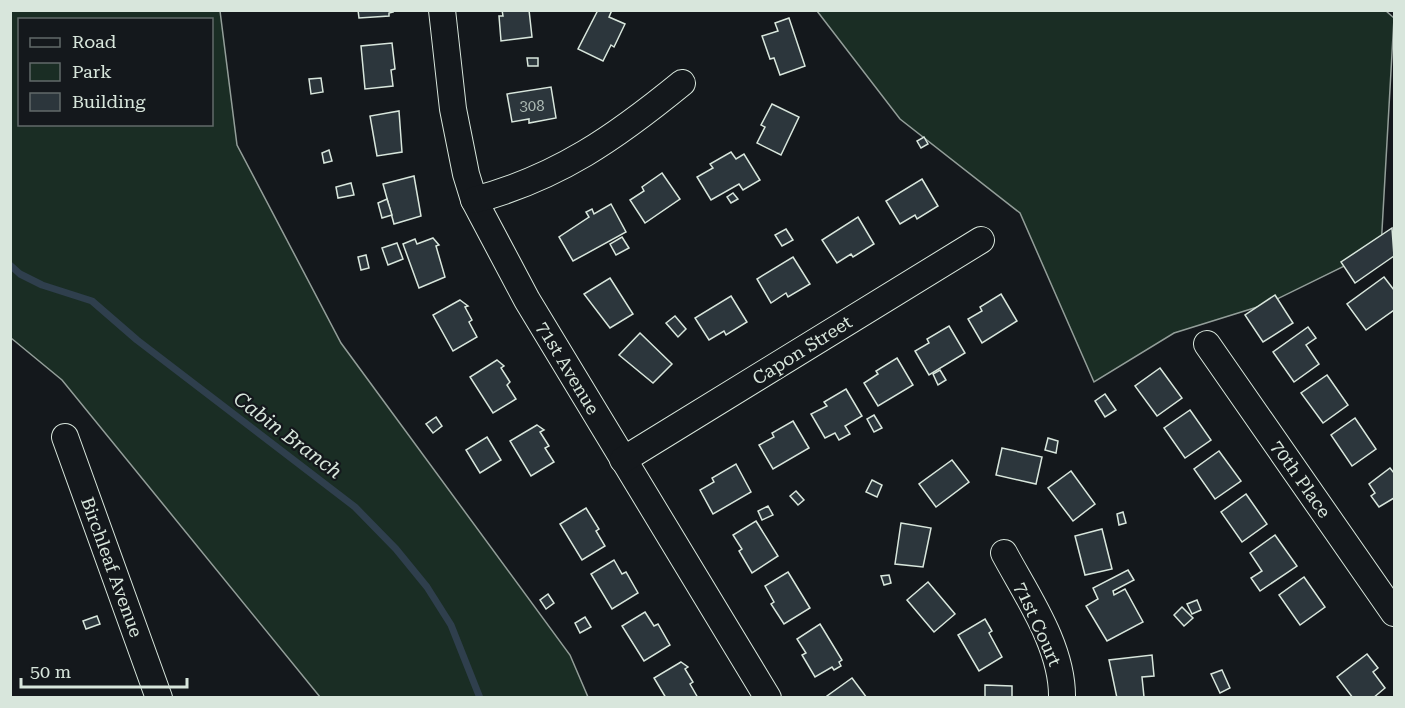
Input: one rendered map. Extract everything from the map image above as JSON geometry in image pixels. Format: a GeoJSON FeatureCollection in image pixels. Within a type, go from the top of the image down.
{"type":"FeatureCollection","features":[{"type":"Feature","properties":{"kind":"street","name":"71st Avenue"},"geometry":{"type":"LineString","coordinates":[[442,10],[453,109],[466,174],[474,200],[527,300],[768,698]]}},
{"type":"Feature","properties":{"kind":"street"},"geometry":{"type":"LineString","coordinates":[[474,200],[510,191],[576,161],[631,125],[682,83]]}},
{"type":"Feature","properties":{"kind":"street","name":"Capon Street"},"geometry":{"type":"LineString","coordinates":[[623,460],[981,240]]}},
{"type":"Feature","properties":{"kind":"street","name":"70th Place"},"geometry":{"type":"LineString","coordinates":[[1207,344],[1395,613]]}},
{"type":"Feature","properties":{"kind":"street","name":"Birchleaf Avenue"},"geometry":{"type":"LineString","coordinates":[[65,437],[159,698]]}},
{"type":"Feature","properties":{"kind":"street","name":"71st Court"},"geometry":{"type":"LineString","coordinates":[[1004,553],[1049,641],[1061,679],[1062,698]]}},
{"type":"Feature","properties":{"kind":"green space"},"geometry":{"type":"Polygon","coordinates":[[[10,11],[220,11],[237,145],[341,343],[570,655],[588,697],[320,697],[62,380],[11,338],[10,11]]]}},
{"type":"Feature","properties":{"kind":"green space"},"geometry":{"type":"Polygon","coordinates":[[[817,11],[1386,11],[1394,18],[1381,248],[1267,304],[1174,333],[1094,382],[1020,213],[900,119],[817,11]]]}},
{"type":"Feature","properties":{"kind":"building"},"geometry":{"type":"Polygon","coordinates":[[[358,10],[392,10],[393,12],[389,13],[389,16],[359,18],[358,10]]]}},
{"type":"Feature","properties":{"kind":"building"},"geometry":{"type":"Polygon","coordinates":[[[502,10],[529,10],[532,37],[501,41],[499,16],[503,16],[502,10]]]}},
{"type":"Feature","properties":{"kind":"building"},"geometry":{"type":"Polygon","coordinates":[[[598,10],[612,10],[609,17],[625,24],[614,47],[611,45],[603,61],[578,49],[598,10]]]}},
{"type":"Feature","properties":{"kind":"building"},"geometry":{"type":"Polygon","coordinates":[[[789,18],[805,66],[780,75],[774,58],[770,59],[762,36],[778,31],[775,23],[789,18]]]}},
{"type":"Feature","properties":{"kind":"building"},"geometry":{"type":"Polygon","coordinates":[[[392,43],[395,69],[391,70],[393,86],[365,89],[361,46],[392,43]]]}},
{"type":"Feature","properties":{"kind":"building"},"geometry":{"type":"Polygon","coordinates":[[[527,58],[538,58],[538,66],[528,66],[527,58]]]}},
{"type":"Feature","properties":{"kind":"building"},"geometry":{"type":"Polygon","coordinates":[[[321,78],[323,92],[311,94],[309,79],[321,78]]]}},
{"type":"Feature","properties":{"kind":"building"},"geometry":{"type":"Polygon","coordinates":[[[551,87],[556,118],[529,123],[529,119],[512,122],[507,94],[551,87]]]}},
{"type":"Feature","properties":{"kind":"building"},"geometry":{"type":"Polygon","coordinates":[[[772,104],[799,117],[781,155],[757,143],[765,127],[761,125],[772,104]]]}},
{"type":"Feature","properties":{"kind":"building"},"geometry":{"type":"Polygon","coordinates":[[[399,111],[402,152],[377,156],[370,116],[399,111]]]}},
{"type":"Feature","properties":{"kind":"building"},"geometry":{"type":"Polygon","coordinates":[[[924,137],[928,144],[921,148],[917,141],[924,137]]]}},
{"type":"Feature","properties":{"kind":"building"},"geometry":{"type":"Polygon","coordinates":[[[329,150],[332,161],[324,163],[322,153],[329,150]]]}},
{"type":"Feature","properties":{"kind":"building"},"geometry":{"type":"Polygon","coordinates":[[[731,152],[736,159],[744,154],[760,180],[743,190],[739,184],[711,200],[697,177],[713,168],[710,164],[731,152]]]}},
{"type":"Feature","properties":{"kind":"building"},"geometry":{"type":"Polygon","coordinates":[[[662,173],[680,199],[645,223],[630,200],[644,191],[642,187],[662,173]]]}},
{"type":"Feature","properties":{"kind":"building"},"geometry":{"type":"Polygon","coordinates":[[[414,176],[421,216],[394,224],[383,184],[414,176]]]}},
{"type":"Feature","properties":{"kind":"building"},"geometry":{"type":"Polygon","coordinates":[[[922,179],[938,206],[917,219],[915,215],[900,224],[886,201],[922,179]]]}},
{"type":"Feature","properties":{"kind":"building"},"geometry":{"type":"Polygon","coordinates":[[[351,183],[354,195],[338,198],[336,187],[351,183]]]}},
{"type":"Feature","properties":{"kind":"building"},"geometry":{"type":"Polygon","coordinates":[[[733,193],[738,199],[731,203],[727,197],[733,193]]]}},
{"type":"Feature","properties":{"kind":"building"},"geometry":{"type":"Polygon","coordinates":[[[387,199],[392,215],[382,218],[378,203],[387,199]]]}},
{"type":"Feature","properties":{"kind":"building"},"geometry":{"type":"Polygon","coordinates":[[[611,204],[626,232],[573,261],[559,237],[589,217],[586,212],[592,209],[594,214],[611,204]]]}},
{"type":"Feature","properties":{"kind":"building"},"geometry":{"type":"Polygon","coordinates":[[[858,217],[874,244],[853,257],[851,254],[837,263],[822,240],[858,217]]]}},
{"type":"Feature","properties":{"kind":"building"},"geometry":{"type":"Polygon","coordinates":[[[1392,228],[1394,256],[1355,283],[1341,262],[1392,228]]]}},
{"type":"Feature","properties":{"kind":"building"},"geometry":{"type":"Polygon","coordinates":[[[786,229],[793,240],[782,246],[775,235],[786,229]]]}},
{"type":"Feature","properties":{"kind":"building"},"geometry":{"type":"Polygon","coordinates":[[[622,237],[629,248],[616,255],[610,244],[622,237]]]}},
{"type":"Feature","properties":{"kind":"building"},"geometry":{"type":"Polygon","coordinates":[[[433,238],[439,245],[436,246],[445,277],[419,288],[403,244],[415,239],[417,244],[433,238]]]}},
{"type":"Feature","properties":{"kind":"building"},"geometry":{"type":"Polygon","coordinates":[[[397,243],[403,259],[388,265],[382,248],[397,243]]]}},
{"type":"Feature","properties":{"kind":"building"},"geometry":{"type":"Polygon","coordinates":[[[366,255],[369,268],[361,270],[358,257],[366,255]]]}},
{"type":"Feature","properties":{"kind":"building"},"geometry":{"type":"Polygon","coordinates":[[[793,257],[810,284],[788,297],[786,293],[771,303],[757,279],[793,257]]]}},
{"type":"Feature","properties":{"kind":"building"},"geometry":{"type":"Polygon","coordinates":[[[1384,277],[1394,290],[1394,310],[1366,330],[1347,304],[1384,277]]]}},
{"type":"Feature","properties":{"kind":"building"},"geometry":{"type":"Polygon","coordinates":[[[610,278],[633,314],[610,328],[584,294],[610,278]]]}},
{"type":"Feature","properties":{"kind":"building"},"geometry":{"type":"Polygon","coordinates":[[[1001,294],[1017,321],[982,343],[968,319],[982,311],[980,307],[1001,294]]]}},
{"type":"Feature","properties":{"kind":"building"},"geometry":{"type":"Polygon","coordinates":[[[1275,295],[1293,323],[1263,342],[1245,315],[1275,295]]]}},
{"type":"Feature","properties":{"kind":"building"},"geometry":{"type":"Polygon","coordinates":[[[731,296],[747,322],[726,335],[724,331],[709,340],[695,318],[731,296]]]}},
{"type":"Feature","properties":{"kind":"building"},"geometry":{"type":"Polygon","coordinates":[[[460,300],[468,306],[465,307],[472,320],[469,322],[477,337],[453,351],[433,315],[460,300]]]}},
{"type":"Feature","properties":{"kind":"building"},"geometry":{"type":"Polygon","coordinates":[[[675,316],[686,329],[678,337],[666,323],[675,316]]]}},
{"type":"Feature","properties":{"kind":"building"},"geometry":{"type":"Polygon","coordinates":[[[949,326],[965,353],[929,375],[915,351],[929,343],[927,339],[949,326]]]}},
{"type":"Feature","properties":{"kind":"building"},"geometry":{"type":"Polygon","coordinates":[[[1308,327],[1316,338],[1306,345],[1319,364],[1294,382],[1273,352],[1308,327]]]}},
{"type":"Feature","properties":{"kind":"building"},"geometry":{"type":"Polygon","coordinates":[[[640,333],[672,364],[653,383],[619,355],[640,333]]]}},
{"type":"Feature","properties":{"kind":"building"},"geometry":{"type":"Polygon","coordinates":[[[897,358],[913,385],[878,406],[864,383],[878,374],[876,371],[897,358]]]}},
{"type":"Feature","properties":{"kind":"building"},"geometry":{"type":"Polygon","coordinates":[[[497,360],[504,366],[501,368],[510,382],[507,385],[516,399],[493,413],[470,377],[497,360]]]}},
{"type":"Feature","properties":{"kind":"building"},"geometry":{"type":"Polygon","coordinates":[[[1160,368],[1182,398],[1157,416],[1135,386],[1160,368]]]}},
{"type":"Feature","properties":{"kind":"building"},"geometry":{"type":"Polygon","coordinates":[[[940,370],[946,380],[938,385],[933,374],[940,370]]]}},
{"type":"Feature","properties":{"kind":"building"},"geometry":{"type":"Polygon","coordinates":[[[1327,375],[1348,405],[1323,423],[1301,393],[1327,375]]]}},
{"type":"Feature","properties":{"kind":"building"},"geometry":{"type":"Polygon","coordinates":[[[846,389],[862,416],[845,426],[850,434],[839,440],[835,433],[825,438],[811,414],[827,406],[824,402],[846,389]]]}},
{"type":"Feature","properties":{"kind":"building"},"geometry":{"type":"Polygon","coordinates":[[[1105,394],[1116,410],[1105,417],[1095,401],[1105,394]]]}},
{"type":"Feature","properties":{"kind":"building"},"geometry":{"type":"Polygon","coordinates":[[[1190,410],[1211,440],[1185,458],[1164,428],[1190,410]]]}},
{"type":"Feature","properties":{"kind":"building"},"geometry":{"type":"Polygon","coordinates":[[[874,415],[882,428],[874,432],[867,419],[874,415]]]}},
{"type":"Feature","properties":{"kind":"building"},"geometry":{"type":"Polygon","coordinates":[[[436,417],[442,426],[433,433],[426,424],[436,417]]]}},
{"type":"Feature","properties":{"kind":"building"},"geometry":{"type":"Polygon","coordinates":[[[1355,418],[1376,449],[1352,466],[1331,435],[1355,418]]]}},
{"type":"Feature","properties":{"kind":"building"},"geometry":{"type":"Polygon","coordinates":[[[793,421],[809,448],[773,469],[759,445],[774,437],[772,433],[793,421]]]}},
{"type":"Feature","properties":{"kind":"building"},"geometry":{"type":"Polygon","coordinates":[[[537,425],[544,430],[540,432],[549,446],[545,448],[554,462],[531,476],[510,441],[537,425]]]}},
{"type":"Feature","properties":{"kind":"building"},"geometry":{"type":"Polygon","coordinates":[[[487,437],[501,460],[480,473],[466,450],[487,437]]]}},
{"type":"Feature","properties":{"kind":"building"},"geometry":{"type":"Polygon","coordinates":[[[1048,438],[1058,441],[1056,453],[1045,450],[1048,438]]]}},
{"type":"Feature","properties":{"kind":"building"},"geometry":{"type":"Polygon","coordinates":[[[1002,448],[1042,457],[1036,484],[996,475],[1002,448]]]}},
{"type":"Feature","properties":{"kind":"building"},"geometry":{"type":"Polygon","coordinates":[[[1219,451],[1241,481],[1215,499],[1194,469],[1219,451]]]}},
{"type":"Feature","properties":{"kind":"building"},"geometry":{"type":"Polygon","coordinates":[[[952,460],[969,482],[936,507],[919,484],[952,460]]]}},
{"type":"Feature","properties":{"kind":"building"},"geometry":{"type":"Polygon","coordinates":[[[736,464],[751,492],[713,514],[700,490],[714,482],[712,478],[736,464]]]}},
{"type":"Feature","properties":{"kind":"building"},"geometry":{"type":"Polygon","coordinates":[[[1390,468],[1394,473],[1394,498],[1379,507],[1371,496],[1375,493],[1369,484],[1390,468]]]}},
{"type":"Feature","properties":{"kind":"building"},"geometry":{"type":"Polygon","coordinates":[[[1071,471],[1095,504],[1073,521],[1048,488],[1071,471]]]}},
{"type":"Feature","properties":{"kind":"building"},"geometry":{"type":"Polygon","coordinates":[[[872,480],[882,485],[877,497],[866,492],[872,480]]]}},
{"type":"Feature","properties":{"kind":"building"},"geometry":{"type":"Polygon","coordinates":[[[796,491],[804,500],[798,505],[790,496],[796,491]]]}},
{"type":"Feature","properties":{"kind":"building"},"geometry":{"type":"Polygon","coordinates":[[[1246,494],[1267,524],[1242,542],[1221,512],[1246,494]]]}},
{"type":"Feature","properties":{"kind":"building"},"geometry":{"type":"Polygon","coordinates":[[[768,506],[773,515],[762,520],[758,511],[768,506]]]}},
{"type":"Feature","properties":{"kind":"building"},"geometry":{"type":"Polygon","coordinates":[[[586,508],[599,529],[596,531],[605,546],[582,560],[560,524],[586,508]]]}},
{"type":"Feature","properties":{"kind":"building"},"geometry":{"type":"Polygon","coordinates":[[[1123,512],[1126,523],[1119,525],[1117,514],[1123,512]]]}},
{"type":"Feature","properties":{"kind":"building"},"geometry":{"type":"Polygon","coordinates":[[[756,521],[778,556],[752,573],[733,535],[756,521]]]}},
{"type":"Feature","properties":{"kind":"building"},"geometry":{"type":"Polygon","coordinates":[[[901,523],[931,528],[923,567],[895,564],[901,523]]]}},
{"type":"Feature","properties":{"kind":"building"},"geometry":{"type":"Polygon","coordinates":[[[1102,529],[1112,569],[1085,575],[1075,536],[1102,529]]]}},
{"type":"Feature","properties":{"kind":"building"},"geometry":{"type":"Polygon","coordinates":[[[1275,535],[1297,566],[1260,591],[1251,578],[1262,571],[1250,553],[1275,535]]]}},
{"type":"Feature","properties":{"kind":"building"},"geometry":{"type":"Polygon","coordinates":[[[614,560],[622,574],[626,572],[638,593],[612,609],[591,574],[614,560]]]}},
{"type":"Feature","properties":{"kind":"building"},"geometry":{"type":"Polygon","coordinates":[[[1128,570],[1134,580],[1113,591],[1114,595],[1125,589],[1143,622],[1107,641],[1086,606],[1098,599],[1093,588],[1128,570]]]}},
{"type":"Feature","properties":{"kind":"building"},"geometry":{"type":"Polygon","coordinates":[[[788,572],[810,608],[784,624],[771,604],[774,602],[765,586],[788,572]]]}},
{"type":"Feature","properties":{"kind":"building"},"geometry":{"type":"Polygon","coordinates":[[[889,575],[891,583],[884,585],[881,576],[889,575]]]}},
{"type":"Feature","properties":{"kind":"building"},"geometry":{"type":"Polygon","coordinates":[[[1304,577],[1325,607],[1300,625],[1279,595],[1304,577]]]}},
{"type":"Feature","properties":{"kind":"building"},"geometry":{"type":"Polygon","coordinates":[[[928,582],[955,614],[934,632],[907,600],[928,582]]]}},
{"type":"Feature","properties":{"kind":"building"},"geometry":{"type":"Polygon","coordinates":[[[548,594],[554,603],[546,609],[540,600],[548,594]]]}},
{"type":"Feature","properties":{"kind":"building"},"geometry":{"type":"Polygon","coordinates":[[[1197,600],[1201,610],[1192,614],[1187,604],[1197,600]]]}},
{"type":"Feature","properties":{"kind":"building"},"geometry":{"type":"Polygon","coordinates":[[[1182,607],[1193,618],[1184,626],[1174,615],[1182,607]]]}},
{"type":"Feature","properties":{"kind":"building"},"geometry":{"type":"Polygon","coordinates":[[[645,612],[654,626],[658,624],[670,645],[644,661],[622,626],[645,612]]]}},
{"type":"Feature","properties":{"kind":"building"},"geometry":{"type":"Polygon","coordinates":[[[97,616],[100,624],[86,629],[83,621],[97,616]]]}},
{"type":"Feature","properties":{"kind":"building"},"geometry":{"type":"Polygon","coordinates":[[[585,617],[591,627],[580,633],[575,623],[585,617]]]}},
{"type":"Feature","properties":{"kind":"building"},"geometry":{"type":"Polygon","coordinates":[[[985,619],[992,631],[989,633],[1002,657],[979,671],[958,635],[985,619]]]}},
{"type":"Feature","properties":{"kind":"building"},"geometry":{"type":"Polygon","coordinates":[[[820,624],[842,660],[839,662],[841,666],[834,670],[832,667],[815,677],[802,655],[806,653],[797,639],[820,624]]]}},
{"type":"Feature","properties":{"kind":"building"},"geometry":{"type":"Polygon","coordinates":[[[1367,654],[1378,668],[1373,672],[1385,688],[1373,698],[1353,698],[1337,677],[1367,654]]]}},
{"type":"Feature","properties":{"kind":"building"},"geometry":{"type":"Polygon","coordinates":[[[1152,655],[1154,676],[1142,677],[1144,697],[1117,698],[1109,660],[1152,655]]]}},
{"type":"Feature","properties":{"kind":"building"},"geometry":{"type":"Polygon","coordinates":[[[681,662],[688,667],[685,669],[693,682],[690,684],[698,698],[666,698],[654,678],[681,662]]]}},
{"type":"Feature","properties":{"kind":"building"},"geometry":{"type":"Polygon","coordinates":[[[1222,670],[1230,688],[1220,693],[1211,674],[1222,670]]]}},
{"type":"Feature","properties":{"kind":"building"},"geometry":{"type":"Polygon","coordinates":[[[852,678],[867,698],[828,698],[827,696],[852,678]]]}},
{"type":"Feature","properties":{"kind":"building"},"geometry":{"type":"Polygon","coordinates":[[[985,685],[1012,686],[1012,698],[985,698],[985,685]]]}},
{"type":"Feature","properties":{"kind":"waterway","name":"Cabin Branch"},"geometry":{"type":"LineString","coordinates":[[10,265],[20,274],[42,285],[92,301],[137,340],[355,507],[396,549],[427,587],[451,625],[480,698]]}}]}
